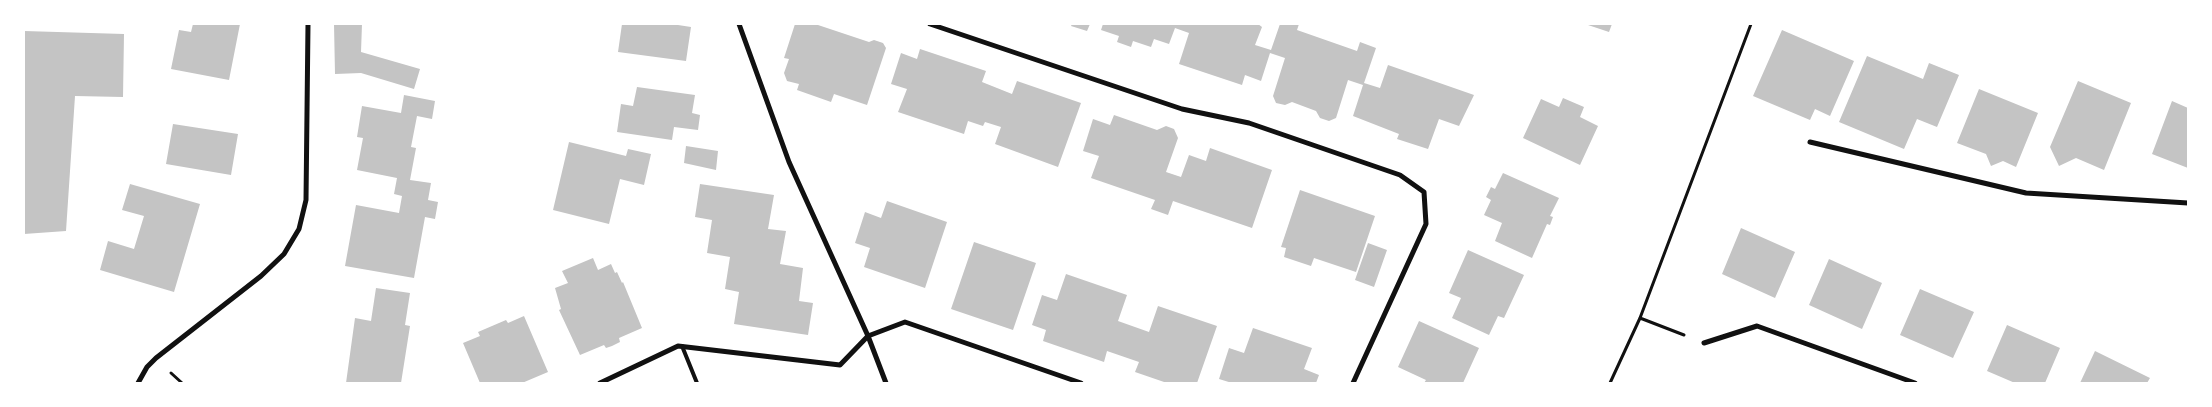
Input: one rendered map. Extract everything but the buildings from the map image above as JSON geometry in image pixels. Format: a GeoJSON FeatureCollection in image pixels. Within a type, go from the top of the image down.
{"type":"FeatureCollection","features":[{"type":"Feature","properties":{"kind":"street"},"geometry":{"type":"LineString","coordinates":[[138,383],[156,358],[261,276],[284,254],[299,229],[306,200],[308,24]]}},
{"type":"Feature","properties":{"kind":"street"},"geometry":{"type":"LineString","coordinates":[[739,24],[788,162],[868,336],[886,383]]}},
{"type":"Feature","properties":{"kind":"street"},"geometry":{"type":"LineString","coordinates":[[930,24],[1182,109],[1249,123],[1400,175],[1424,192],[1426,224],[1354,383]]}},
{"type":"Feature","properties":{"kind":"street"},"geometry":{"type":"LineString","coordinates":[[1810,142],[2026,193],[2188,203]]}},
{"type":"Feature","properties":{"kind":"street"},"geometry":{"type":"LineString","coordinates":[[600,383],[678,346],[840,365],[868,336],[905,322],[1081,383]]}},
{"type":"Feature","properties":{"kind":"street"},"geometry":{"type":"LineString","coordinates":[[1704,343],[1756,326],[1915,383]]}},
{"type":"Feature","properties":{"kind":"lane"},"geometry":{"type":"LineString","coordinates":[[682,346],[697,383]]}},
{"type":"Feature","properties":{"kind":"path"},"geometry":{"type":"LineString","coordinates":[[1610,383],[1640,318],[1752,24]]}},
{"type":"Feature","properties":{"kind":"path"},"geometry":{"type":"LineString","coordinates":[[1640,318],[1704,343]]}}]}
